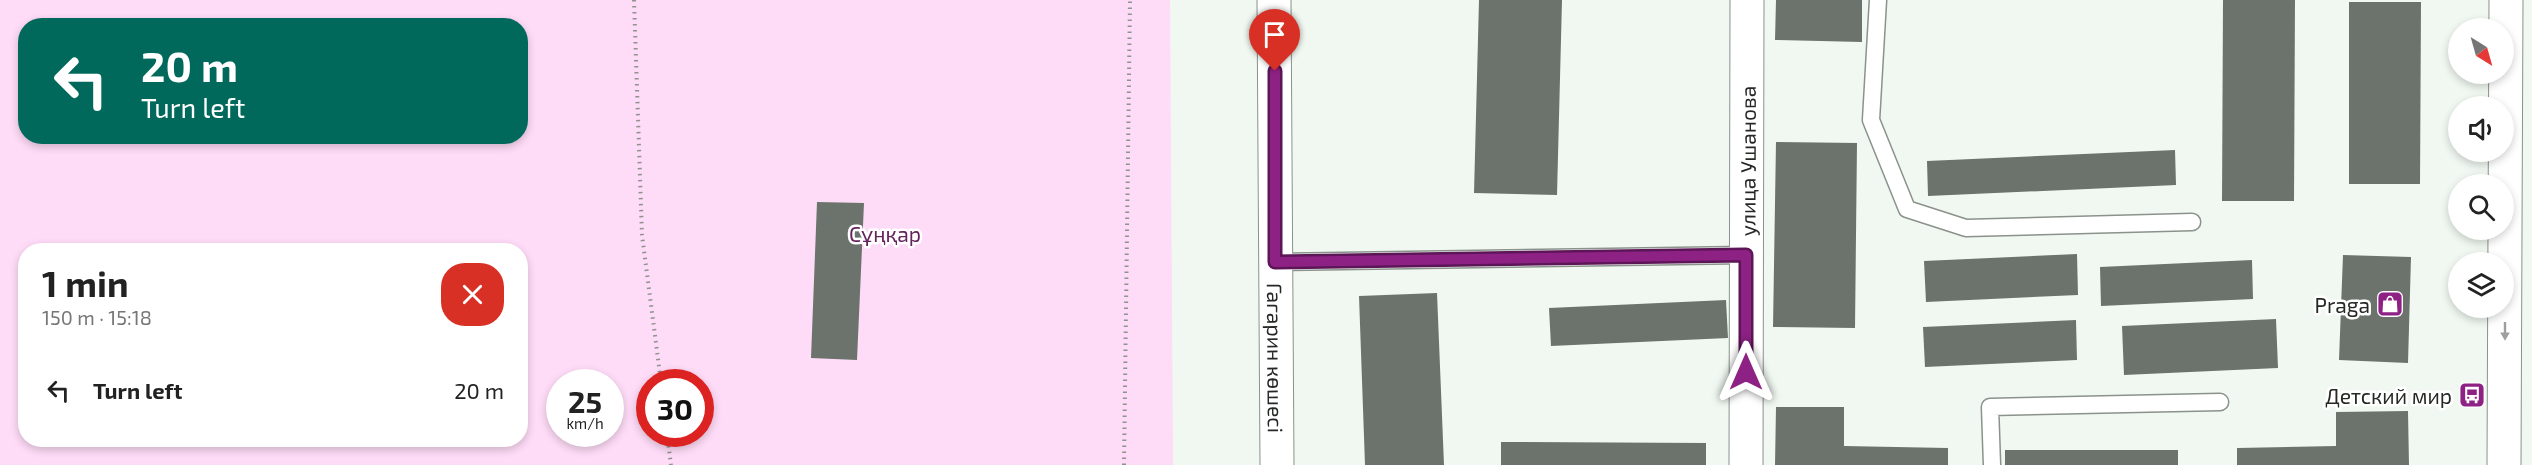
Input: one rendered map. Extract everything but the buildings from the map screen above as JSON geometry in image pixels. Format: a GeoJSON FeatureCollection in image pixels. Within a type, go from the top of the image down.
{"type":"FeatureCollection","features":[{"type":"Feature","properties":{"kind":"street","name":"Гагарин көшесі"},"geometry":{"type":"LineString","coordinates":[[1274,0],[1276,465]]}},
{"type":"Feature","properties":{"kind":"street","name":"улица Ушанова"},"geometry":{"type":"LineString","coordinates":[[1746,465],[1747,0]]}},
{"type":"Feature","properties":{"kind":"street"},"geometry":{"type":"LineString","coordinates":[[2504,465],[2506,0]]}},
{"type":"Feature","properties":{"kind":"lane"},"geometry":{"type":"LineString","coordinates":[[1878,0],[1871,120],[1906,209],[1966,228],[2192,222]]}},
{"type":"Feature","properties":{"kind":"lane"},"geometry":{"type":"LineString","coordinates":[[1275,262],[1746,255]]}},
{"type":"Feature","properties":{"kind":"lane"},"geometry":{"type":"LineString","coordinates":[[1992,465],[1990,407],[2220,402]]}},
{"type":"Feature","properties":{"kind":"path"},"geometry":{"type":"LineString","coordinates":[[634,0],[642,235],[659,369]]}},
{"type":"Feature","properties":{"kind":"path"},"geometry":{"type":"LineString","coordinates":[[1124,465],[1130,0]]}},
{"type":"Feature","properties":{"kind":"path"},"geometry":{"type":"LineString","coordinates":[[669,447],[671,465]]}},
{"type":"Feature","properties":{"kind":"green space","name":"Сұңқар"},"geometry":{"type":"Polygon","coordinates":[[[0,0],[1170,0],[1173,465],[0,465],[0,0]]]}},
{"type":"Feature","properties":{"kind":"place","name":"Praga"},"geometry":{"type":"Point","coordinates":[2390,304]}},
{"type":"Feature","properties":{"kind":"place","name":"Детский мир"},"geometry":{"type":"Point","coordinates":[2472,395]}},
{"type":"Feature","properties":{"kind":"route"},"geometry":{"type":"LineString","coordinates":[[1275,71],[1275,262],[1746,255],[1746,372]]}}]}
